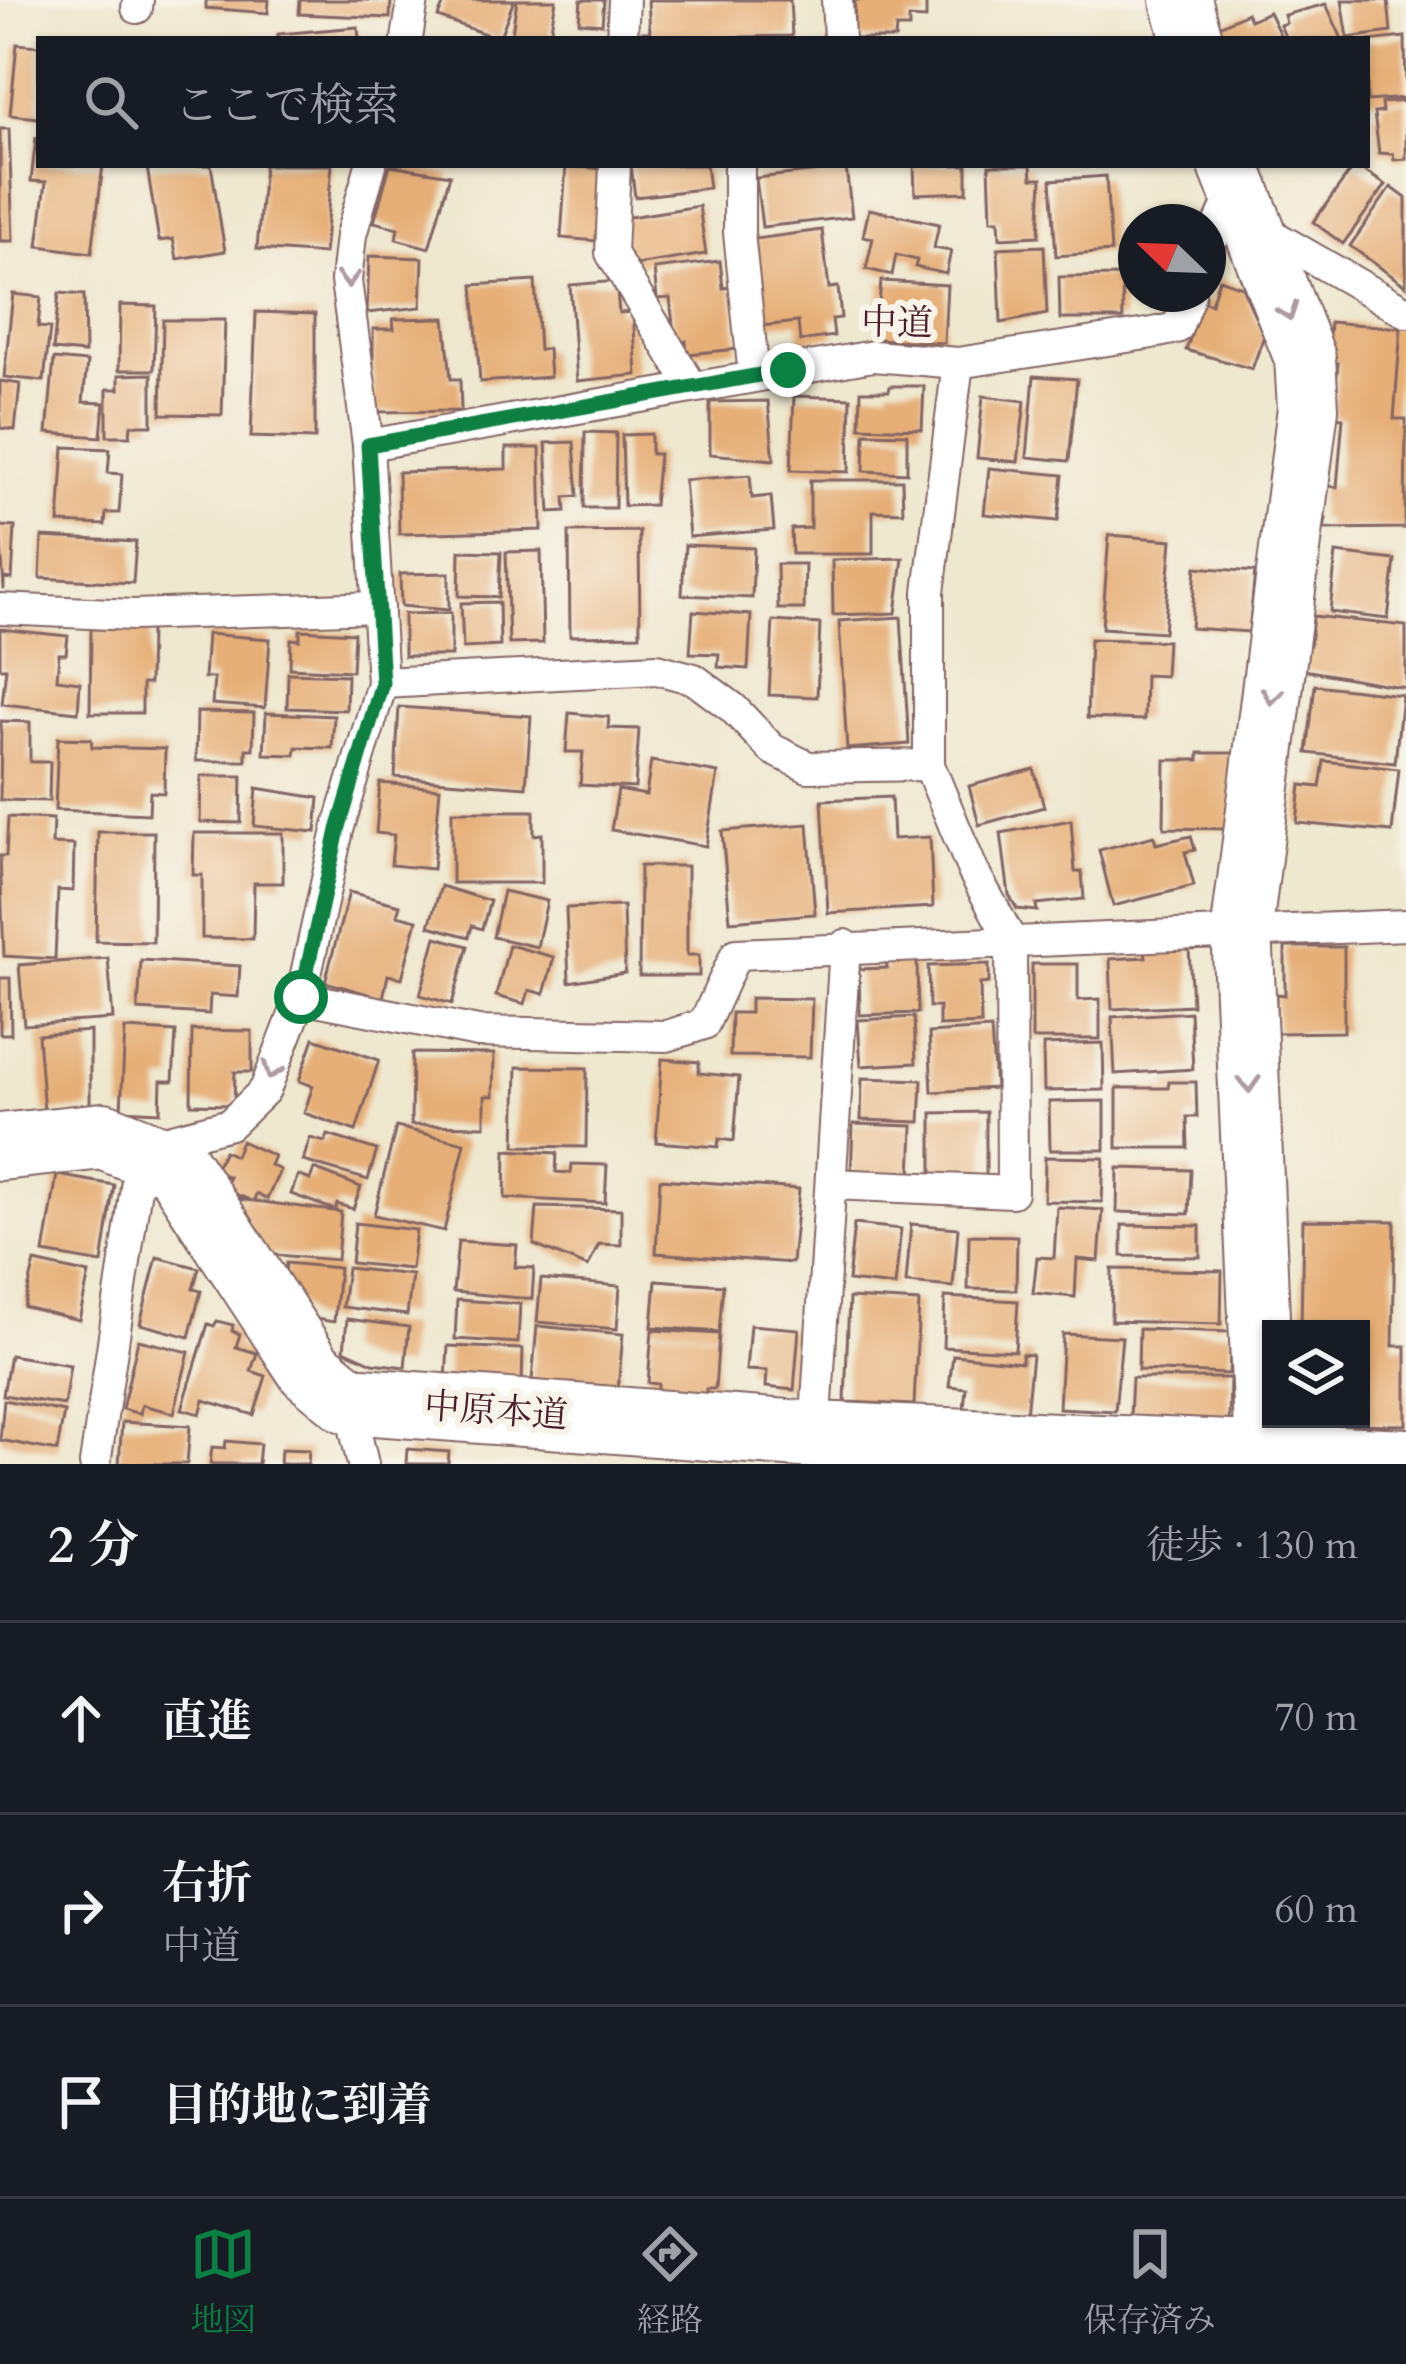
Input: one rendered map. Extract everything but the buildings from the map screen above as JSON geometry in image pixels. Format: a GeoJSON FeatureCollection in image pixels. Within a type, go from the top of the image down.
{"type":"FeatureCollection","features":[{"type":"Feature","properties":{"kind":"street"},"geometry":{"type":"LineString","coordinates":[[1181,0],[1191,36]]}},
{"type":"Feature","properties":{"kind":"street"},"geometry":{"type":"LineString","coordinates":[[1232,207],[1305,358],[1308,408],[1242,928],[1265,1454]]}},
{"type":"Feature","properties":{"kind":"street"},"geometry":{"type":"LineString","coordinates":[[0,1148],[103,1136],[142,1147],[176,1165],[310,1369],[349,1400]]}},
{"type":"Feature","properties":{"kind":"street","name":"中原本道"},"geometry":{"type":"LineString","coordinates":[[349,1400],[713,1446],[815,1435],[1406,1462]]}},
{"type":"Feature","properties":{"kind":"lane"},"geometry":{"type":"LineString","coordinates":[[407,36],[413,0]]}},
{"type":"Feature","properties":{"kind":"lane"},"geometry":{"type":"LineString","coordinates":[[622,36],[624,0]]}},
{"type":"Feature","properties":{"kind":"lane"},"geometry":{"type":"LineString","coordinates":[[837,0],[839,36]]}},
{"type":"Feature","properties":{"kind":"lane"},"geometry":{"type":"LineString","coordinates":[[95,1464],[142,1147],[230,1124],[265,1090],[301,997],[338,830],[382,683],[368,445],[346,281],[351,235],[370,168]]}},
{"type":"Feature","properties":{"kind":"lane"},"geometry":{"type":"LineString","coordinates":[[615,168],[611,253],[692,387]]}},
{"type":"Feature","properties":{"kind":"lane"},"geometry":{"type":"LineString","coordinates":[[739,168],[740,233],[754,376]]}},
{"type":"Feature","properties":{"kind":"lane"},"geometry":{"type":"LineString","coordinates":[[1232,207],[1406,311]]}},
{"type":"Feature","properties":{"kind":"lane","name":"中道"},"geometry":{"type":"LineString","coordinates":[[368,445],[873,356],[958,363],[1177,328],[1183,312]]}},
{"type":"Feature","properties":{"kind":"lane"},"geometry":{"type":"LineString","coordinates":[[832,1184],[1012,1192],[1011,940],[974,871],[929,765],[929,592],[958,363]]}},
{"type":"Feature","properties":{"kind":"lane"},"geometry":{"type":"LineString","coordinates":[[0,609],[134,615],[378,608]]}},
{"type":"Feature","properties":{"kind":"lane"},"geometry":{"type":"LineString","coordinates":[[382,683],[657,669],[694,679],[733,708],[772,749],[808,767],[929,765]]}},
{"type":"Feature","properties":{"kind":"lane"},"geometry":{"type":"LineString","coordinates":[[301,997],[478,1032],[667,1036],[704,1024],[736,954],[844,945],[1406,925]]}},
{"type":"Feature","properties":{"kind":"lane"},"geometry":{"type":"LineString","coordinates":[[815,1435],[844,945]]}},
{"type":"Feature","properties":{"kind":"lane"},"geometry":{"type":"LineString","coordinates":[[349,1400],[363,1464]]}},
{"type":"Feature","properties":{"kind":"route"},"geometry":{"type":"LineString","coordinates":[[301,997],[338,830],[382,683],[368,445],[788,370]]}}]}
